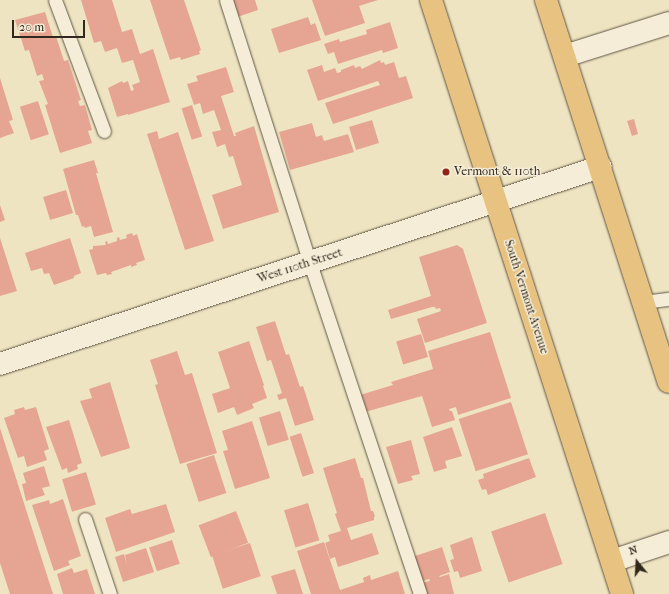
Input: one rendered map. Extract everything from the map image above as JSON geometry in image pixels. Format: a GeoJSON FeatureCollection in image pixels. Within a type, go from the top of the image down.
{"type":"FeatureCollection","features":[{"type":"Feature","properties":{"kind":"main road","name":"South Vermont Avenue"},"geometry":{"type":"LineString","coordinates":[[430,0],[622,594]]}},
{"type":"Feature","properties":{"kind":"main road"},"geometry":{"type":"LineString","coordinates":[[546,0],[669,382]]}},
{"type":"Feature","properties":{"kind":"street"},"geometry":{"type":"LineString","coordinates":[[565,56],[669,23]]}},
{"type":"Feature","properties":{"kind":"street","name":"West 110th Street"},"geometry":{"type":"LineString","coordinates":[[0,364],[600,168]]}},
{"type":"Feature","properties":{"kind":"street"},"geometry":{"type":"LineString","coordinates":[[612,561],[669,542]]}},
{"type":"Feature","properties":{"kind":"lane"},"geometry":{"type":"LineString","coordinates":[[55,0],[104,131]]}},
{"type":"Feature","properties":{"kind":"lane"},"geometry":{"type":"LineString","coordinates":[[226,0],[310,263],[420,594]]}},
{"type":"Feature","properties":{"kind":"lane"},"geometry":{"type":"LineString","coordinates":[[643,302],[669,299]]}},
{"type":"Feature","properties":{"kind":"lane"},"geometry":{"type":"LineString","coordinates":[[85,519],[110,594]]}},
{"type":"Feature","properties":{"kind":"building"},"geometry":{"type":"Polygon","coordinates":[[[81,0],[112,0],[122,32],[132,29],[140,54],[153,49],[170,102],[117,117],[108,88],[122,81],[123,83],[128,81],[131,91],[134,90],[132,85],[140,82],[133,60],[122,63],[117,48],[105,52],[101,41],[94,43],[81,0]]]}},
{"type":"Feature","properties":{"kind":"building"},"geometry":{"type":"Polygon","coordinates":[[[150,0],[184,0],[201,50],[199,51],[200,54],[181,60],[180,57],[170,60],[150,0]]]}},
{"type":"Feature","properties":{"kind":"building"},"geometry":{"type":"Polygon","coordinates":[[[231,0],[255,0],[258,10],[237,17],[231,0]]]}},
{"type":"Feature","properties":{"kind":"building"},"geometry":{"type":"Polygon","coordinates":[[[312,0],[378,0],[359,6],[365,23],[325,36],[312,0]]]}},
{"type":"Feature","properties":{"kind":"building"},"geometry":{"type":"Polygon","coordinates":[[[45,12],[53,37],[56,36],[64,61],[68,60],[81,100],[78,101],[80,106],[85,105],[92,130],[88,131],[92,143],[60,153],[45,105],[48,104],[39,81],[44,80],[42,74],[37,76],[29,50],[25,51],[15,20],[45,12]]]}},
{"type":"Feature","properties":{"kind":"building"},"geometry":{"type":"Polygon","coordinates":[[[308,17],[311,25],[315,23],[321,40],[279,53],[271,29],[308,17]]]}},
{"type":"Feature","properties":{"kind":"building"},"geometry":{"type":"Polygon","coordinates":[[[390,22],[398,48],[383,53],[382,50],[338,64],[334,52],[328,54],[324,44],[339,39],[340,42],[367,34],[366,30],[390,22]]]}},
{"type":"Feature","properties":{"kind":"building"},"geometry":{"type":"Polygon","coordinates":[[[380,60],[381,63],[384,62],[385,65],[394,62],[399,78],[406,76],[413,98],[333,124],[325,103],[380,85],[378,81],[318,101],[307,70],[322,65],[324,72],[335,68],[337,73],[354,65],[355,68],[360,66],[362,69],[380,60]]]}},
{"type":"Feature","properties":{"kind":"building"},"geometry":{"type":"Polygon","coordinates":[[[226,67],[234,92],[221,96],[234,136],[236,136],[235,133],[254,126],[279,212],[223,229],[212,195],[242,185],[233,156],[229,157],[225,144],[217,147],[212,132],[221,130],[214,110],[203,114],[200,103],[194,105],[187,84],[198,81],[196,76],[226,67]]]}},
{"type":"Feature","properties":{"kind":"building"},"geometry":{"type":"Polygon","coordinates":[[[0,78],[13,120],[9,121],[14,133],[0,138],[0,78]]]}},
{"type":"Feature","properties":{"kind":"building"},"geometry":{"type":"Polygon","coordinates":[[[38,101],[49,134],[31,140],[20,107],[38,101]]]}},
{"type":"Feature","properties":{"kind":"building"},"geometry":{"type":"Polygon","coordinates":[[[192,105],[202,136],[192,140],[182,108],[192,105]]]}},
{"type":"Feature","properties":{"kind":"building"},"geometry":{"type":"Polygon","coordinates":[[[634,119],[638,134],[632,136],[627,121],[634,119]]]}},
{"type":"Feature","properties":{"kind":"building"},"geometry":{"type":"Polygon","coordinates":[[[372,120],[379,143],[356,150],[349,127],[372,120]]]}},
{"type":"Feature","properties":{"kind":"building"},"geometry":{"type":"Polygon","coordinates":[[[312,123],[316,137],[322,135],[324,141],[348,134],[354,152],[290,170],[279,132],[312,123]]]}},
{"type":"Feature","properties":{"kind":"building"},"geometry":{"type":"Polygon","coordinates":[[[157,131],[159,139],[178,132],[214,241],[185,250],[147,134],[157,131]]]}},
{"type":"Feature","properties":{"kind":"building"},"geometry":{"type":"Polygon","coordinates":[[[94,160],[98,173],[96,173],[113,232],[94,237],[91,226],[85,228],[84,226],[82,227],[78,215],[76,215],[63,169],[94,160]]]}},
{"type":"Feature","properties":{"kind":"building"},"geometry":{"type":"Polygon","coordinates":[[[66,190],[73,213],[50,220],[43,197],[66,190]]]}},
{"type":"Feature","properties":{"kind":"building"},"geometry":{"type":"Polygon","coordinates":[[[0,205],[5,220],[0,222],[0,205]]]}},
{"type":"Feature","properties":{"kind":"building"},"geometry":{"type":"Polygon","coordinates":[[[132,233],[133,236],[137,234],[145,260],[136,263],[137,265],[131,267],[131,265],[111,272],[112,274],[107,275],[106,273],[97,275],[89,250],[93,249],[93,246],[106,245],[105,242],[107,241],[108,244],[117,241],[117,238],[119,237],[120,240],[127,238],[126,235],[132,233]]]}},
{"type":"Feature","properties":{"kind":"building"},"geometry":{"type":"Polygon","coordinates":[[[0,238],[17,291],[0,296],[0,238]]]}},
{"type":"Feature","properties":{"kind":"building"},"geometry":{"type":"Polygon","coordinates":[[[70,238],[81,273],[74,276],[74,278],[54,285],[49,273],[44,274],[42,268],[31,271],[25,253],[70,238]]]}},
{"type":"Feature","properties":{"kind":"building"},"geometry":{"type":"Polygon","coordinates":[[[457,245],[463,249],[487,323],[425,343],[417,319],[441,311],[440,308],[436,309],[435,307],[432,307],[391,319],[388,310],[431,296],[419,257],[457,245]]]}},
{"type":"Feature","properties":{"kind":"building"},"geometry":{"type":"Polygon","coordinates":[[[275,321],[286,355],[289,354],[300,387],[303,386],[314,420],[295,426],[286,398],[279,400],[277,395],[282,393],[271,360],[267,361],[256,327],[275,321]]]}},
{"type":"Feature","properties":{"kind":"building"},"geometry":{"type":"Polygon","coordinates":[[[490,332],[511,398],[458,415],[456,407],[449,409],[452,411],[455,420],[432,427],[422,396],[365,412],[360,395],[393,385],[391,382],[433,369],[428,351],[490,332]]]}},
{"type":"Feature","properties":{"kind":"building"},"geometry":{"type":"Polygon","coordinates":[[[421,334],[428,357],[403,365],[396,342],[421,334]]]}},
{"type":"Feature","properties":{"kind":"building"},"geometry":{"type":"Polygon","coordinates":[[[249,341],[267,398],[252,404],[254,408],[237,415],[234,407],[218,413],[212,394],[230,388],[218,352],[249,341]]]}},
{"type":"Feature","properties":{"kind":"building"},"geometry":{"type":"Polygon","coordinates":[[[177,351],[185,375],[192,373],[217,453],[180,464],[155,385],[158,384],[150,360],[177,351]]]}},
{"type":"Feature","properties":{"kind":"building"},"geometry":{"type":"Polygon","coordinates":[[[110,382],[130,448],[101,457],[80,401],[92,398],[89,389],[110,382]]]}},
{"type":"Feature","properties":{"kind":"building"},"geometry":{"type":"Polygon","coordinates":[[[511,402],[528,454],[476,471],[459,419],[511,402]]]}},
{"type":"Feature","properties":{"kind":"building"},"geometry":{"type":"Polygon","coordinates":[[[24,407],[25,410],[36,407],[49,449],[44,451],[47,460],[27,467],[24,456],[18,458],[4,418],[15,414],[14,410],[24,407]]]}},
{"type":"Feature","properties":{"kind":"building"},"geometry":{"type":"Polygon","coordinates":[[[280,411],[289,440],[268,446],[259,417],[280,411]]]}},
{"type":"Feature","properties":{"kind":"building"},"geometry":{"type":"Polygon","coordinates":[[[69,420],[82,463],[77,465],[78,469],[68,473],[67,468],[62,470],[46,427],[69,420]]]}},
{"type":"Feature","properties":{"kind":"building"},"geometry":{"type":"Polygon","coordinates":[[[252,421],[270,478],[235,489],[223,451],[228,450],[222,431],[252,421]]]}},
{"type":"Feature","properties":{"kind":"building"},"geometry":{"type":"Polygon","coordinates":[[[452,427],[462,456],[445,461],[447,468],[434,472],[423,437],[452,427]]]}},
{"type":"Feature","properties":{"kind":"building"},"geometry":{"type":"Polygon","coordinates":[[[0,428],[53,594],[10,594],[0,563],[0,428]]]}},
{"type":"Feature","properties":{"kind":"building"},"geometry":{"type":"Polygon","coordinates":[[[301,433],[314,473],[303,477],[290,437],[301,433]]]}},
{"type":"Feature","properties":{"kind":"building"},"geometry":{"type":"Polygon","coordinates":[[[411,440],[420,474],[411,476],[413,480],[398,484],[386,447],[411,440]]]}},
{"type":"Feature","properties":{"kind":"building"},"geometry":{"type":"Polygon","coordinates":[[[214,455],[226,493],[199,502],[186,464],[214,455]]]}},
{"type":"Feature","properties":{"kind":"building"},"geometry":{"type":"Polygon","coordinates":[[[355,458],[361,478],[363,478],[371,511],[373,511],[375,516],[374,520],[347,528],[351,540],[372,533],[379,554],[338,567],[335,557],[330,559],[325,543],[330,541],[328,535],[341,531],[323,468],[355,458]]]}},
{"type":"Feature","properties":{"kind":"building"},"geometry":{"type":"Polygon","coordinates":[[[529,458],[536,477],[488,495],[486,489],[482,490],[478,480],[484,478],[483,474],[529,458]]]}},
{"type":"Feature","properties":{"kind":"building"},"geometry":{"type":"Polygon","coordinates":[[[44,466],[50,486],[42,488],[45,495],[26,501],[22,484],[26,483],[23,473],[44,466]]]}},
{"type":"Feature","properties":{"kind":"building"},"geometry":{"type":"Polygon","coordinates":[[[86,472],[96,505],[72,512],[62,479],[86,472]]]}},
{"type":"Feature","properties":{"kind":"building"},"geometry":{"type":"Polygon","coordinates":[[[63,499],[81,556],[68,561],[70,565],[54,571],[32,505],[49,500],[50,504],[63,499]]]}},
{"type":"Feature","properties":{"kind":"building"},"geometry":{"type":"Polygon","coordinates":[[[308,503],[319,540],[295,548],[284,510],[308,503]]]}},
{"type":"Feature","properties":{"kind":"building"},"geometry":{"type":"Polygon","coordinates":[[[166,504],[175,532],[116,552],[105,518],[130,509],[132,514],[166,504]]]}},
{"type":"Feature","properties":{"kind":"building"},"geometry":{"type":"Polygon","coordinates":[[[236,511],[248,543],[211,557],[199,525],[236,511]]]}},
{"type":"Feature","properties":{"kind":"building"},"geometry":{"type":"Polygon","coordinates":[[[545,513],[563,564],[509,583],[491,532],[545,513]]]}},
{"type":"Feature","properties":{"kind":"building"},"geometry":{"type":"Polygon","coordinates":[[[472,537],[482,571],[460,578],[458,571],[454,572],[450,560],[454,559],[450,545],[472,537]]]}},
{"type":"Feature","properties":{"kind":"building"},"geometry":{"type":"Polygon","coordinates":[[[172,540],[180,564],[157,571],[149,547],[172,540]]]}},
{"type":"Feature","properties":{"kind":"building"},"geometry":{"type":"Polygon","coordinates":[[[324,542],[340,590],[364,582],[363,578],[370,575],[371,580],[398,571],[405,594],[311,594],[297,551],[324,542]]]}},
{"type":"Feature","properties":{"kind":"building"},"geometry":{"type":"Polygon","coordinates":[[[250,543],[261,576],[223,589],[212,555],[250,543]]]}},
{"type":"Feature","properties":{"kind":"building"},"geometry":{"type":"Polygon","coordinates":[[[442,547],[450,572],[439,576],[449,574],[454,594],[424,594],[420,583],[430,581],[429,579],[420,582],[412,557],[442,547]]]}},
{"type":"Feature","properties":{"kind":"building"},"geometry":{"type":"Polygon","coordinates":[[[146,548],[154,572],[123,582],[115,557],[124,554],[127,565],[125,555],[146,548]]]}},
{"type":"Feature","properties":{"kind":"building"},"geometry":{"type":"Polygon","coordinates":[[[72,568],[74,573],[87,569],[95,594],[63,594],[57,574],[72,568]]]}},
{"type":"Feature","properties":{"kind":"building"},"geometry":{"type":"Polygon","coordinates":[[[295,569],[303,594],[277,594],[271,576],[295,569]]]}},
{"type":"Feature","properties":{"kind":"place","name":"Vermont & 110th"},"geometry":{"type":"Point","coordinates":[446,172]}}]}
